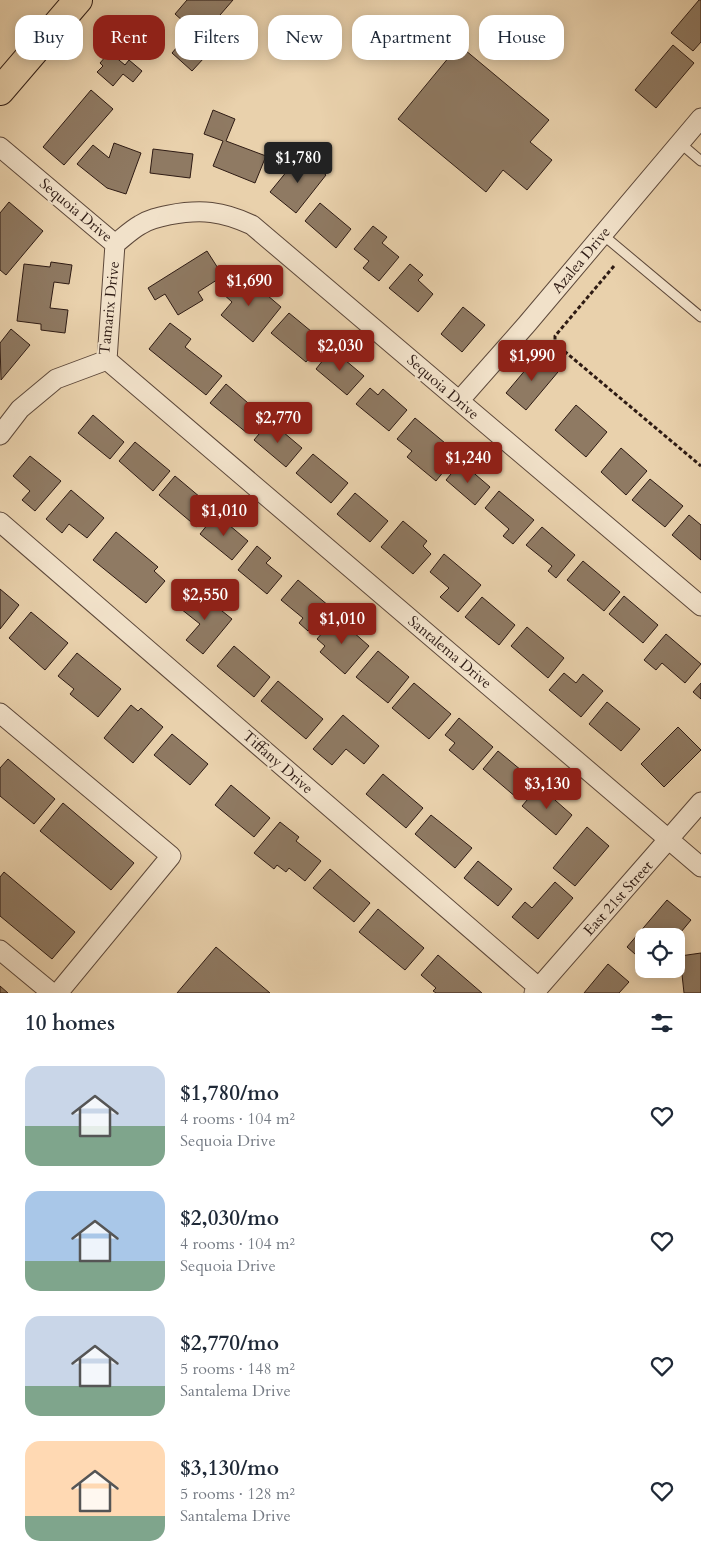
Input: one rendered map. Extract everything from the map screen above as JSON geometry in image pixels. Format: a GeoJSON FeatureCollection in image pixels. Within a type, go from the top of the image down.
{"type":"FeatureCollection","features":[{"type":"Feature","properties":{"kind":"main road"},"geometry":{"type":"LineString","coordinates":[[0,91],[78,0]]}},
{"type":"Feature","properties":{"kind":"street","name":"Azalea Drive"},"geometry":{"type":"LineString","coordinates":[[459,401],[527,324],[701,118]]}},
{"type":"Feature","properties":{"kind":"street","name":"Sequoia Drive"},"geometry":{"type":"LineString","coordinates":[[0,147],[115,244],[141,224],[164,216],[189,211],[214,211],[252,225],[701,606]]}},
{"type":"Feature","properties":{"kind":"street","name":"Tamarix Drive"},"geometry":{"type":"LineString","coordinates":[[0,435],[20,409],[56,379],[107,360],[115,244]]}},
{"type":"Feature","properties":{"kind":"street","name":"Santalema Drive"},"geometry":{"type":"LineString","coordinates":[[107,360],[701,867]]}},
{"type":"Feature","properties":{"kind":"street","name":"Tiffany Drive"},"geometry":{"type":"LineString","coordinates":[[0,522],[536,990]]}},
{"type":"Feature","properties":{"kind":"street"},"geometry":{"type":"LineString","coordinates":[[0,712],[171,856],[58,993]]}},
{"type":"Feature","properties":{"kind":"street","name":"East 21st Street"},"geometry":{"type":"LineString","coordinates":[[536,990],[670,840],[701,802]]}},
{"type":"Feature","properties":{"kind":"street"},"geometry":{"type":"LineString","coordinates":[[0,950],[52,993]]}},
{"type":"Feature","properties":{"kind":"lane"},"geometry":{"type":"LineString","coordinates":[[680,143],[701,161]]}},
{"type":"Feature","properties":{"kind":"lane"},"geometry":{"type":"LineString","coordinates":[[603,235],[701,317]]}},
{"type":"Feature","properties":{"kind":"path"},"geometry":{"type":"LineString","coordinates":[[614,266],[555,336],[557,345],[701,466]]}},
{"type":"Feature","properties":{"kind":"building"},"geometry":{"type":"Polygon","coordinates":[[[187,0],[233,0],[220,15],[175,14],[187,0]]]}},
{"type":"Feature","properties":{"kind":"building"},"geometry":{"type":"Polygon","coordinates":[[[701,0],[701,42],[693,51],[671,33],[701,0]]]}},
{"type":"Feature","properties":{"kind":"building"},"geometry":{"type":"Polygon","coordinates":[[[673,45],[694,63],[656,108],[635,90],[673,45]]]}},
{"type":"Feature","properties":{"kind":"building"},"geometry":{"type":"Polygon","coordinates":[[[469,53],[549,120],[530,142],[552,160],[527,190],[503,170],[486,192],[398,119],[447,60],[469,60],[469,53]]]}},
{"type":"Feature","properties":{"kind":"building"},"geometry":{"type":"Polygon","coordinates":[[[103,60],[119,60],[125,65],[129,60],[142,71],[133,82],[123,74],[113,86],[97,72],[103,66],[100,63],[103,60]]]}},
{"type":"Feature","properties":{"kind":"building"},"geometry":{"type":"Polygon","coordinates":[[[180,60],[202,60],[192,71],[180,60]]]}},
{"type":"Feature","properties":{"kind":"building"},"geometry":{"type":"Polygon","coordinates":[[[91,90],[113,109],[64,165],[43,147],[91,90]]]}},
{"type":"Feature","properties":{"kind":"building"},"geometry":{"type":"Polygon","coordinates":[[[213,110],[235,119],[226,141],[266,156],[255,183],[213,166],[223,141],[204,134],[213,110]]]}},
{"type":"Feature","properties":{"kind":"building"},"geometry":{"type":"Polygon","coordinates":[[[114,143],[141,153],[126,194],[107,188],[77,164],[93,145],[109,158],[114,143]]]}},
{"type":"Feature","properties":{"kind":"building"},"geometry":{"type":"Polygon","coordinates":[[[153,149],[193,154],[190,178],[150,173],[153,149]]]}},
{"type":"Feature","properties":{"kind":"building"},"geometry":{"type":"Polygon","coordinates":[[[301,154],[326,175],[296,213],[270,192],[301,154]]]}},
{"type":"Feature","properties":{"kind":"building"},"geometry":{"type":"Polygon","coordinates":[[[9,202],[43,231],[6,275],[0,270],[0,213],[9,202]]]}},
{"type":"Feature","properties":{"kind":"building"},"geometry":{"type":"Polygon","coordinates":[[[320,203],[351,229],[336,248],[305,221],[320,203]]]}},
{"type":"Feature","properties":{"kind":"building"},"geometry":{"type":"Polygon","coordinates":[[[373,226],[387,237],[382,243],[399,257],[379,281],[363,268],[369,261],[354,249],[373,226]]]}},
{"type":"Feature","properties":{"kind":"building"},"geometry":{"type":"Polygon","coordinates":[[[207,251],[223,276],[198,292],[203,300],[178,315],[165,294],[155,300],[148,288],[207,251]]]}},
{"type":"Feature","properties":{"kind":"building"},"geometry":{"type":"Polygon","coordinates":[[[51,262],[72,265],[69,284],[54,282],[50,308],[68,310],[65,333],[41,330],[41,324],[17,321],[24,264],[50,267],[51,262]]]}},
{"type":"Feature","properties":{"kind":"building"},"geometry":{"type":"Polygon","coordinates":[[[410,264],[423,275],[418,280],[433,294],[418,312],[389,288],[410,264]]]}},
{"type":"Feature","properties":{"kind":"building"},"geometry":{"type":"Polygon","coordinates":[[[240,272],[281,307],[253,342],[221,315],[232,302],[222,293],[240,272]]]}},
{"type":"Feature","properties":{"kind":"building"},"geometry":{"type":"Polygon","coordinates":[[[463,307],[485,325],[462,352],[441,334],[463,307]]]}},
{"type":"Feature","properties":{"kind":"building"},"geometry":{"type":"Polygon","coordinates":[[[289,313],[323,341],[306,362],[271,333],[289,313]]]}},
{"type":"Feature","properties":{"kind":"building"},"geometry":{"type":"Polygon","coordinates":[[[170,323],[191,339],[185,347],[222,376],[206,395],[149,349],[170,323]]]}},
{"type":"Feature","properties":{"kind":"building"},"geometry":{"type":"Polygon","coordinates":[[[11,329],[30,345],[1,380],[0,343],[11,329]]]}},
{"type":"Feature","properties":{"kind":"building"},"geometry":{"type":"Polygon","coordinates":[[[332,349],[364,376],[347,395],[316,369],[332,349]]]}},
{"type":"Feature","properties":{"kind":"building"},"geometry":{"type":"Polygon","coordinates":[[[538,355],[558,372],[526,410],[506,393],[538,355]]]}},
{"type":"Feature","properties":{"kind":"building"},"geometry":{"type":"Polygon","coordinates":[[[226,384],[262,415],[247,433],[210,403],[226,384]]]}},
{"type":"Feature","properties":{"kind":"building"},"geometry":{"type":"Polygon","coordinates":[[[370,388],[378,395],[383,389],[407,410],[389,431],[356,404],[370,388]]]}},
{"type":"Feature","properties":{"kind":"building"},"geometry":{"type":"Polygon","coordinates":[[[576,405],[607,432],[586,457],[555,430],[576,405]]]}},
{"type":"Feature","properties":{"kind":"building"},"geometry":{"type":"Polygon","coordinates":[[[93,415],[124,442],[110,459],[78,433],[93,415]]]}},
{"type":"Feature","properties":{"kind":"building"},"geometry":{"type":"Polygon","coordinates":[[[415,418],[445,443],[439,451],[452,461],[436,481],[407,457],[412,451],[397,439],[415,418]]]}},
{"type":"Feature","properties":{"kind":"building"},"geometry":{"type":"Polygon","coordinates":[[[270,421],[302,448],[286,467],[254,440],[270,421]]]}},
{"type":"Feature","properties":{"kind":"building"},"geometry":{"type":"Polygon","coordinates":[[[135,442],[170,471],[153,491],[119,461],[135,442]]]}},
{"type":"Feature","properties":{"kind":"building"},"geometry":{"type":"Polygon","coordinates":[[[621,448],[647,471],[626,495],[601,472],[621,448]]]}},
{"type":"Feature","properties":{"kind":"building"},"geometry":{"type":"Polygon","coordinates":[[[313,454],[348,483],[331,503],[296,473],[313,454]]]}},
{"type":"Feature","properties":{"kind":"building"},"geometry":{"type":"Polygon","coordinates":[[[30,456],[61,481],[35,511],[22,500],[30,491],[13,476],[30,456]]]}},
{"type":"Feature","properties":{"kind":"building"},"geometry":{"type":"Polygon","coordinates":[[[461,462],[490,487],[475,505],[446,480],[461,462]]]}},
{"type":"Feature","properties":{"kind":"building"},"geometry":{"type":"Polygon","coordinates":[[[175,476],[213,508],[197,527],[159,495],[175,476]]]}},
{"type":"Feature","properties":{"kind":"building"},"geometry":{"type":"Polygon","coordinates":[[[650,479],[683,506],[665,527],[632,500],[650,479]]]}},
{"type":"Feature","properties":{"kind":"building"},"geometry":{"type":"Polygon","coordinates":[[[71,490],[104,518],[87,538],[69,524],[62,533],[46,519],[71,490]]]}},
{"type":"Feature","properties":{"kind":"building"},"geometry":{"type":"Polygon","coordinates":[[[499,491],[534,520],[513,544],[503,536],[509,529],[485,508],[499,491]]]}},
{"type":"Feature","properties":{"kind":"building"},"geometry":{"type":"Polygon","coordinates":[[[355,493],[388,521],[370,542],[337,514],[355,493]]]}},
{"type":"Feature","properties":{"kind":"building"},"geometry":{"type":"Polygon","coordinates":[[[216,514],[248,541],[232,560],[200,534],[216,514]]]}},
{"type":"Feature","properties":{"kind":"building"},"geometry":{"type":"Polygon","coordinates":[[[689,515],[701,525],[701,560],[672,535],[689,515]]]}},
{"type":"Feature","properties":{"kind":"building"},"geometry":{"type":"Polygon","coordinates":[[[403,521],[427,541],[423,546],[431,554],[413,574],[381,547],[403,521]]]}},
{"type":"Feature","properties":{"kind":"building"},"geometry":{"type":"Polygon","coordinates":[[[542,527],[575,555],[556,578],[548,571],[552,566],[526,545],[542,527]]]}},
{"type":"Feature","properties":{"kind":"building"},"geometry":{"type":"Polygon","coordinates":[[[116,532],[158,567],[154,571],[165,581],[146,603],[93,560],[116,532]]]}},
{"type":"Feature","properties":{"kind":"building"},"geometry":{"type":"Polygon","coordinates":[[[257,546],[271,558],[266,563],[282,576],[267,594],[238,570],[257,546]]]}},
{"type":"Feature","properties":{"kind":"building"},"geometry":{"type":"Polygon","coordinates":[[[444,554],[481,585],[458,612],[440,597],[449,588],[430,572],[444,554]]]}},
{"type":"Feature","properties":{"kind":"building"},"geometry":{"type":"Polygon","coordinates":[[[583,561],[620,592],[604,611],[567,580],[583,561]]]}},
{"type":"Feature","properties":{"kind":"building"},"geometry":{"type":"Polygon","coordinates":[[[298,580],[329,606],[308,631],[299,623],[303,618],[281,600],[298,580]]]}},
{"type":"Feature","properties":{"kind":"building"},"geometry":{"type":"Polygon","coordinates":[[[0,589],[19,605],[0,629],[0,589]]]}},
{"type":"Feature","properties":{"kind":"building"},"geometry":{"type":"Polygon","coordinates":[[[196,590],[232,619],[203,654],[186,640],[200,624],[181,609],[196,590]]]}},
{"type":"Feature","properties":{"kind":"building"},"geometry":{"type":"Polygon","coordinates":[[[624,596],[658,625],[643,643],[609,614],[624,596]]]}},
{"type":"Feature","properties":{"kind":"building"},"geometry":{"type":"Polygon","coordinates":[[[482,597],[515,625],[499,645],[465,617],[482,597]]]}},
{"type":"Feature","properties":{"kind":"building"},"geometry":{"type":"Polygon","coordinates":[[[31,612],[68,643],[45,670],[9,638],[31,612]]]}},
{"type":"Feature","properties":{"kind":"building"},"geometry":{"type":"Polygon","coordinates":[[[336,617],[369,646],[345,674],[320,652],[325,646],[317,639],[336,617]]]}},
{"type":"Feature","properties":{"kind":"building"},"geometry":{"type":"Polygon","coordinates":[[[527,627],[564,658],[548,678],[511,646],[527,627]]]}},
{"type":"Feature","properties":{"kind":"building"},"geometry":{"type":"Polygon","coordinates":[[[666,634],[701,664],[685,683],[662,663],[656,670],[644,660],[666,634]]]}},
{"type":"Feature","properties":{"kind":"building"},"geometry":{"type":"Polygon","coordinates":[[[234,646],[270,677],[254,697],[217,666],[234,646]]]}},
{"type":"Feature","properties":{"kind":"building"},"geometry":{"type":"Polygon","coordinates":[[[378,651],[409,677],[388,703],[356,677],[378,651]]]}},
{"type":"Feature","properties":{"kind":"building"},"geometry":{"type":"Polygon","coordinates":[[[77,653],[121,689],[98,717],[70,694],[74,689],[58,676],[77,653]]]}},
{"type":"Feature","properties":{"kind":"building"},"geometry":{"type":"Polygon","coordinates":[[[564,673],[576,683],[583,674],[603,691],[581,717],[549,690],[564,673]]]}},
{"type":"Feature","properties":{"kind":"building"},"geometry":{"type":"Polygon","coordinates":[[[278,681],[323,719],[306,739],[261,701],[278,681]]]}},
{"type":"Feature","properties":{"kind":"building"},"geometry":{"type":"Polygon","coordinates":[[[414,683],[451,714],[429,739],[392,708],[414,683]]]}},
{"type":"Feature","properties":{"kind":"building"},"geometry":{"type":"Polygon","coordinates":[[[701,683],[701,699],[693,692],[701,683]]]}},
{"type":"Feature","properties":{"kind":"building"},"geometry":{"type":"Polygon","coordinates":[[[607,702],[640,729],[621,751],[589,724],[607,702]]]}},
{"type":"Feature","properties":{"kind":"building"},"geometry":{"type":"Polygon","coordinates":[[[131,705],[138,711],[141,708],[163,727],[133,763],[104,738],[131,705]]]}},
{"type":"Feature","properties":{"kind":"building"},"geometry":{"type":"Polygon","coordinates":[[[343,715],[379,746],[364,764],[346,749],[332,765],[313,749],[343,715]]]}},
{"type":"Feature","properties":{"kind":"building"},"geometry":{"type":"Polygon","coordinates":[[[459,718],[493,747],[473,770],[449,750],[455,743],[445,735],[459,718]]]}},
{"type":"Feature","properties":{"kind":"building"},"geometry":{"type":"Polygon","coordinates":[[[678,727],[701,750],[664,787],[641,764],[678,727]]]}},
{"type":"Feature","properties":{"kind":"building"},"geometry":{"type":"Polygon","coordinates":[[[172,734],[208,764],[190,785],[154,755],[172,734]]]}},
{"type":"Feature","properties":{"kind":"building"},"geometry":{"type":"Polygon","coordinates":[[[498,751],[533,780],[517,798],[483,769],[498,751]]]}},
{"type":"Feature","properties":{"kind":"building"},"geometry":{"type":"Polygon","coordinates":[[[8,759],[55,799],[34,824],[0,796],[0,768],[8,759]]]}},
{"type":"Feature","properties":{"kind":"building"},"geometry":{"type":"Polygon","coordinates":[[[383,774],[423,808],[406,828],[366,794],[383,774]]]}},
{"type":"Feature","properties":{"kind":"building"},"geometry":{"type":"Polygon","coordinates":[[[231,785],[270,818],[254,837],[215,805],[231,785]]]}},
{"type":"Feature","properties":{"kind":"building"},"geometry":{"type":"Polygon","coordinates":[[[539,786],[572,815],[556,835],[522,806],[539,786]]]}},
{"type":"Feature","properties":{"kind":"building"},"geometry":{"type":"Polygon","coordinates":[[[63,803],[134,863],[111,890],[40,831],[63,803]]]}},
{"type":"Feature","properties":{"kind":"building"},"geometry":{"type":"Polygon","coordinates":[[[431,815],[472,848],[455,868],[415,834],[431,815]]]}},
{"type":"Feature","properties":{"kind":"building"},"geometry":{"type":"Polygon","coordinates":[[[280,822],[299,837],[296,841],[321,861],[305,881],[289,868],[286,872],[277,865],[274,869],[254,853],[280,822]]]}},
{"type":"Feature","properties":{"kind":"building"},"geometry":{"type":"Polygon","coordinates":[[[587,827],[609,846],[575,886],[553,868],[587,827]]]}},
{"type":"Feature","properties":{"kind":"building"},"geometry":{"type":"Polygon","coordinates":[[[478,861],[512,889],[498,906],[464,878],[478,861]]]}},
{"type":"Feature","properties":{"kind":"building"},"geometry":{"type":"Polygon","coordinates":[[[330,869],[370,903],[354,922],[313,888],[330,869]]]}},
{"type":"Feature","properties":{"kind":"building"},"geometry":{"type":"Polygon","coordinates":[[[4,872],[75,932],[52,959],[0,916],[0,877],[4,872]]]}},
{"type":"Feature","properties":{"kind":"building"},"geometry":{"type":"Polygon","coordinates":[[[555,882],[573,898],[538,939],[512,917],[525,902],[532,908],[555,882]]]}},
{"type":"Feature","properties":{"kind":"building"},"geometry":{"type":"Polygon","coordinates":[[[667,900],[691,920],[684,928],[643,928],[667,900]]]}},
{"type":"Feature","properties":{"kind":"building"},"geometry":{"type":"Polygon","coordinates":[[[378,909],[424,948],[405,970],[359,932],[378,909]]]}},
{"type":"Feature","properties":{"kind":"building"},"geometry":{"type":"Polygon","coordinates":[[[635,938],[635,954],[627,947],[635,938]]]}},
{"type":"Feature","properties":{"kind":"building"},"geometry":{"type":"Polygon","coordinates":[[[216,947],[270,993],[177,993],[216,947]]]}},
{"type":"Feature","properties":{"kind":"building"},"geometry":{"type":"Polygon","coordinates":[[[701,953],[701,993],[684,993],[682,978],[685,978],[685,955],[701,953]]]}},
{"type":"Feature","properties":{"kind":"building"},"geometry":{"type":"Polygon","coordinates":[[[438,955],[482,993],[436,993],[433,991],[436,988],[421,975],[438,955]]]}},
{"type":"Feature","properties":{"kind":"building"},"geometry":{"type":"Polygon","coordinates":[[[608,964],[629,982],[619,993],[584,993],[608,964]]]}},
{"type":"Feature","properties":{"kind":"building"},"geometry":{"type":"Polygon","coordinates":[[[0,986],[8,993],[0,993],[0,986]]]}}]}
